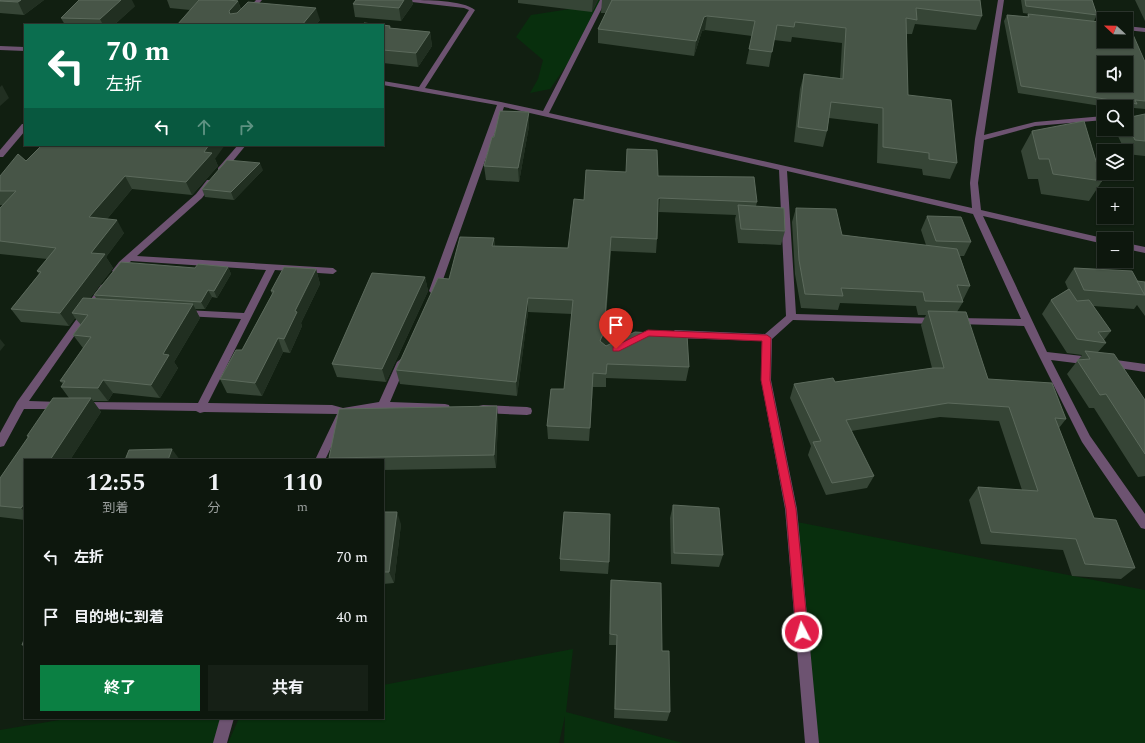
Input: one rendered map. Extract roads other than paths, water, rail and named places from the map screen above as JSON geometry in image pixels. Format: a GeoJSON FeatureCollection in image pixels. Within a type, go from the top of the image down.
{"type":"FeatureCollection","features":[{"type":"Feature","properties":{"kind":"street"},"geometry":{"type":"LineString","coordinates":[[238,24],[259,0]]}},
{"type":"Feature","properties":{"kind":"street"},"geometry":{"type":"LineString","coordinates":[[412,0],[466,6],[472,10],[421,90]]}},
{"type":"Feature","properties":{"kind":"street"},"geometry":{"type":"LineString","coordinates":[[545,114],[603,0]]}},
{"type":"Feature","properties":{"kind":"street"},"geometry":{"type":"LineString","coordinates":[[1001,0],[1003,14],[979,139],[974,183],[977,213],[1027,323],[1086,439],[1145,524]]}},
{"type":"Feature","properties":{"kind":"street"},"geometry":{"type":"LineString","coordinates":[[1133,29],[1145,30]]}},
{"type":"Feature","properties":{"kind":"street"},"geometry":{"type":"LineString","coordinates":[[0,48],[24,49]]}},
{"type":"Feature","properties":{"kind":"street"},"geometry":{"type":"LineString","coordinates":[[384,83],[501,104],[1097,239]]}},
{"type":"Feature","properties":{"kind":"street"},"geometry":{"type":"LineString","coordinates":[[429,302],[501,104]]}},
{"type":"Feature","properties":{"kind":"street"},"geometry":{"type":"LineString","coordinates":[[979,139],[1035,124],[1097,119]]}},
{"type":"Feature","properties":{"kind":"street"},"geometry":{"type":"LineString","coordinates":[[0,155],[24,127]]}},
{"type":"Feature","properties":{"kind":"street"},"geometry":{"type":"LineString","coordinates":[[0,443],[20,405],[89,307],[110,280],[128,258],[199,196],[241,146]]}},
{"type":"Feature","properties":{"kind":"street"},"geometry":{"type":"LineString","coordinates":[[783,169],[791,317]]}},
{"type":"Feature","properties":{"kind":"street"},"geometry":{"type":"LineString","coordinates":[[1133,247],[1145,250]]}},
{"type":"Feature","properties":{"kind":"street"},"geometry":{"type":"LineString","coordinates":[[128,258],[333,271]]}},
{"type":"Feature","properties":{"kind":"street"},"geometry":{"type":"LineString","coordinates":[[200,409],[272,267]]}},
{"type":"Feature","properties":{"kind":"street"},"geometry":{"type":"LineString","coordinates":[[89,307],[105,308]]}},
{"type":"Feature","properties":{"kind":"street"},"geometry":{"type":"LineString","coordinates":[[175,312],[246,316]]}},
{"type":"Feature","properties":{"kind":"street"},"geometry":{"type":"LineString","coordinates":[[664,334],[767,338],[791,317],[1027,323]]}},
{"type":"Feature","properties":{"kind":"street"},"geometry":{"type":"LineString","coordinates":[[767,338],[766,380],[791,509],[812,743]]}},
{"type":"Feature","properties":{"kind":"street"},"geometry":{"type":"LineString","coordinates":[[383,406],[408,350]]}},
{"type":"Feature","properties":{"kind":"street"},"geometry":{"type":"LineString","coordinates":[[1043,355],[1145,368]]}},
{"type":"Feature","properties":{"kind":"street"},"geometry":{"type":"LineString","coordinates":[[20,405],[200,409],[332,409],[343,412],[383,406],[459,408]]}},
{"type":"Feature","properties":{"kind":"street"},"geometry":{"type":"LineString","coordinates":[[474,409],[527,411]]}},
{"type":"Feature","properties":{"kind":"street"},"geometry":{"type":"LineString","coordinates":[[320,459],[343,412]]}},
{"type":"Feature","properties":{"kind":"street"},"geometry":{"type":"LineString","coordinates":[[220,743],[228,719]]}}]}
